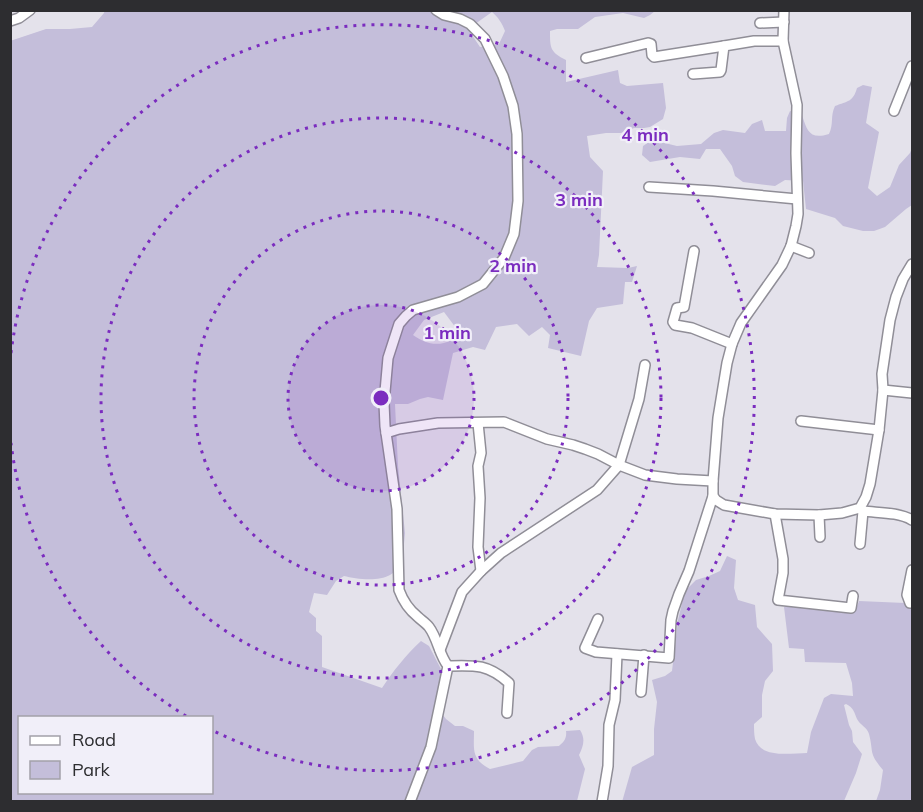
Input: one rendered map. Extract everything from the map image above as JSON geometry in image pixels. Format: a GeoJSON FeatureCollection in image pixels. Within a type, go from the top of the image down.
{"type":"FeatureCollection","features":[{"type":"Feature","properties":{"kind":"street"},"geometry":{"type":"LineString","coordinates":[[10,21],[30,10]]}},
{"type":"Feature","properties":{"kind":"street"},"geometry":{"type":"LineString","coordinates":[[436,10],[470,24],[485,39],[503,76],[513,106],[517,134],[518,201],[514,234],[504,258],[483,284],[458,297],[413,310],[406,316],[399,324],[388,358],[384,403],[397,509],[399,590],[410,611],[429,627],[442,659],[448,666]]}},
{"type":"Feature","properties":{"kind":"street"},"geometry":{"type":"LineString","coordinates":[[598,619],[585,648],[596,652],[669,657],[673,611],[689,572],[713,496],[720,406],[732,344],[741,323],[775,276],[791,246],[796,226],[797,105],[783,41],[784,10]]}},
{"type":"Feature","properties":{"kind":"street"},"geometry":{"type":"LineString","coordinates":[[760,23],[784,22]]}},
{"type":"Feature","properties":{"kind":"street"},"geometry":{"type":"LineString","coordinates":[[586,58],[650,43],[654,57],[754,41],[783,41]]}},
{"type":"Feature","properties":{"kind":"street"},"geometry":{"type":"LineString","coordinates":[[693,75],[720,72],[724,46]]}},
{"type":"Feature","properties":{"kind":"street"},"geometry":{"type":"LineString","coordinates":[[894,111],[912,66]]}},
{"type":"Feature","properties":{"kind":"street"},"geometry":{"type":"LineString","coordinates":[[648,187],[797,199]]}},
{"type":"Feature","properties":{"kind":"street"},"geometry":{"type":"LineString","coordinates":[[791,246],[809,253]]}},
{"type":"Feature","properties":{"kind":"street"},"geometry":{"type":"LineString","coordinates":[[694,251],[684,307],[676,308],[673,322],[675,325],[692,328],[732,344]]}},
{"type":"Feature","properties":{"kind":"street"},"geometry":{"type":"LineString","coordinates":[[860,544],[861,510],[870,484],[879,430],[883,390],[882,374],[890,320],[903,279],[912,265]]}},
{"type":"Feature","properties":{"kind":"street"},"geometry":{"type":"LineString","coordinates":[[440,650],[462,592],[481,571],[501,553],[597,490],[619,465],[639,399],[645,365]]}},
{"type":"Feature","properties":{"kind":"street"},"geometry":{"type":"LineString","coordinates":[[883,390],[912,393]]}},
{"type":"Feature","properties":{"kind":"street"},"geometry":{"type":"LineString","coordinates":[[801,421],[879,430]]}},
{"type":"Feature","properties":{"kind":"street"},"geometry":{"type":"LineString","coordinates":[[386,433],[438,423],[504,422],[547,440],[585,449],[645,475],[713,482]]}},
{"type":"Feature","properties":{"kind":"street"},"geometry":{"type":"LineString","coordinates":[[478,423],[481,453],[478,466],[480,498],[478,547],[481,571]]}},
{"type":"Feature","properties":{"kind":"street"},"geometry":{"type":"LineString","coordinates":[[713,496],[724,505],[772,513],[819,515],[861,510],[905,516],[912,520]]}},
{"type":"Feature","properties":{"kind":"street"},"geometry":{"type":"LineString","coordinates":[[772,513],[783,559],[778,600],[851,608],[853,596]]}},
{"type":"Feature","properties":{"kind":"street"},"geometry":{"type":"LineString","coordinates":[[819,515],[820,537]]}},
{"type":"Feature","properties":{"kind":"street"},"geometry":{"type":"LineString","coordinates":[[912,570],[908,596],[909,603],[912,603]]}},
{"type":"Feature","properties":{"kind":"street"},"geometry":{"type":"LineString","coordinates":[[602,801],[608,766],[609,725],[615,700],[618,654]]}},
{"type":"Feature","properties":{"kind":"street"},"geometry":{"type":"LineString","coordinates":[[641,692],[644,655]]}},
{"type":"Feature","properties":{"kind":"street"},"geometry":{"type":"LineString","coordinates":[[448,666],[475,665],[502,677],[509,683],[507,713]]}},
{"type":"Feature","properties":{"kind":"street"},"geometry":{"type":"LineString","coordinates":[[410,801],[431,747],[448,666]]}},
{"type":"Feature","properties":{"kind":"green space"},"geometry":{"type":"Polygon","coordinates":[[[105,10],[655,11],[644,18],[623,13],[595,17],[578,29],[550,31],[552,49],[566,60],[566,82],[618,70],[620,83],[627,86],[663,83],[666,108],[663,119],[650,127],[634,128],[621,133],[587,136],[590,157],[603,171],[597,267],[637,266],[632,282],[625,282],[623,304],[597,308],[589,321],[581,356],[548,348],[550,335],[542,327],[529,336],[517,324],[496,327],[485,350],[473,347],[453,353],[443,400],[428,397],[408,404],[395,404],[398,466],[405,533],[402,565],[392,574],[379,579],[344,576],[336,581],[327,595],[314,593],[309,612],[316,618],[316,631],[322,636],[322,667],[382,688],[400,663],[421,641],[429,646],[442,671],[436,706],[455,726],[463,726],[474,731],[474,749],[477,758],[490,769],[523,761],[532,750],[538,747],[559,746],[565,740],[566,731],[580,730],[583,746],[579,755],[585,769],[577,801],[11,801],[10,41],[46,29],[92,27],[105,10]],[[492,12],[468,29],[480,47],[499,44],[505,31],[500,20],[492,12]],[[444,312],[424,320],[413,335],[422,341],[432,343],[452,340],[456,328],[444,312]]]}},
{"type":"Feature","properties":{"kind":"green space"},"geometry":{"type":"Polygon","coordinates":[[[863,85],[872,87],[866,123],[879,132],[868,188],[877,196],[890,187],[899,165],[912,148],[912,205],[885,227],[874,231],[843,226],[835,218],[806,209],[803,181],[785,180],[775,186],[743,182],[735,176],[732,166],[720,149],[706,149],[700,159],[680,157],[650,162],[642,155],[643,146],[652,140],[677,146],[701,144],[714,133],[723,130],[745,133],[752,124],[762,120],[765,131],[786,131],[790,111],[802,115],[810,133],[823,136],[829,134],[835,106],[849,100],[854,96],[857,88],[863,85]]]}},
{"type":"Feature","properties":{"kind":"green space"},"geometry":{"type":"Polygon","coordinates":[[[727,556],[736,560],[734,588],[738,600],[755,605],[757,627],[772,644],[773,671],[765,681],[762,695],[762,717],[754,724],[755,739],[758,745],[763,750],[777,754],[807,753],[811,732],[824,698],[831,694],[853,696],[846,663],[805,662],[804,649],[789,648],[784,607],[789,605],[855,612],[859,601],[905,603],[912,596],[912,801],[876,801],[883,770],[873,756],[868,732],[846,704],[844,705],[853,742],[862,754],[844,801],[622,802],[632,767],[654,755],[657,702],[652,680],[672,671],[678,620],[685,591],[696,580],[720,571],[727,556]]]}}]}
